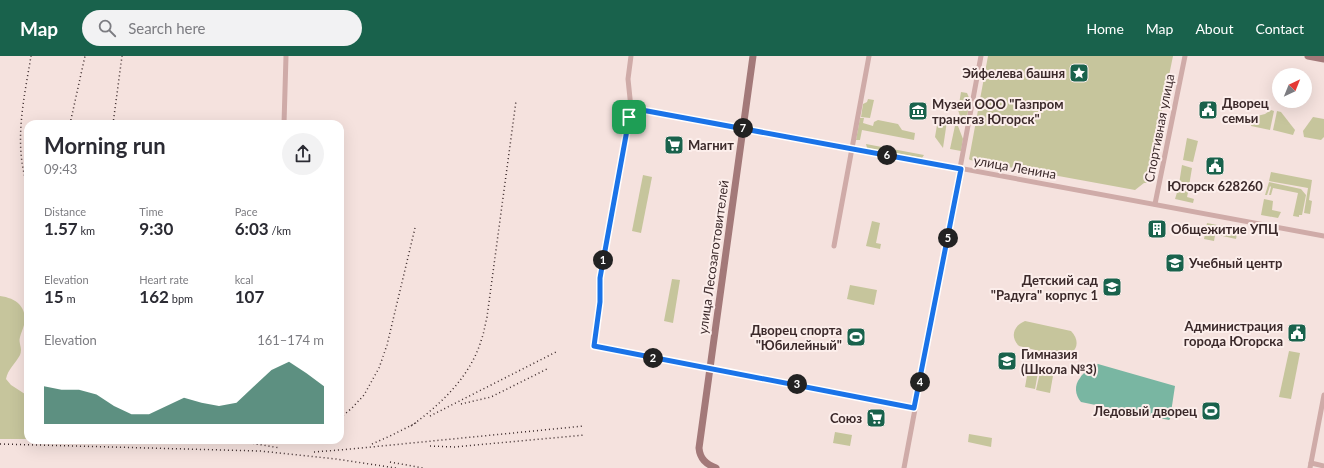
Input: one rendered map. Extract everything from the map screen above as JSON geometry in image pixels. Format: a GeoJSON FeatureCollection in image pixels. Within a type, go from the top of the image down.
{"type":"FeatureCollection","features":[{"type":"Feature","properties":{"kind":"main road","name":"улица Лесозаготовителей"},"geometry":{"type":"LineString","coordinates":[[716,468],[707,464],[703,460],[700,456],[698,448],[752,56]]}},
{"type":"Feature","properties":{"kind":"main road"},"geometry":{"type":"LineString","coordinates":[[1308,56],[1324,59]]}},
{"type":"Feature","properties":{"kind":"street"},"geometry":{"type":"LineString","coordinates":[[284,120],[286,56]]}},
{"type":"Feature","properties":{"kind":"street"},"geometry":{"type":"LineString","coordinates":[[631,56],[628,79],[631,108],[600,278],[600,302],[594,346],[709,367],[914,408]]}},
{"type":"Feature","properties":{"kind":"street"},"geometry":{"type":"LineString","coordinates":[[834,246],[868,56]]}},
{"type":"Feature","properties":{"kind":"street"},"geometry":{"type":"LineString","coordinates":[[904,468],[981,56]]}},
{"type":"Feature","properties":{"kind":"street","name":"Спортивная улица"},"geometry":{"type":"LineString","coordinates":[[1155,204],[1184,56]]}},
{"type":"Feature","properties":{"kind":"street","name":"улица Ленина"},"geometry":{"type":"LineString","coordinates":[[631,108],[1324,236]]}},
{"type":"Feature","properties":{"kind":"street"},"geometry":{"type":"LineString","coordinates":[[1324,395],[1311,466],[1324,466]]}},
{"type":"Feature","properties":{"kind":"shaded area"},"geometry":{"type":"Polygon","coordinates":[[[988,56],[1173,56],[1147,183],[1144,183],[1135,190],[970,160],[988,56]]]}},
{"type":"Feature","properties":{"kind":"shaded area"},"geometry":{"type":"Polygon","coordinates":[[[961,92],[967,93],[970,100],[966,122],[962,122],[958,110],[961,92]]]}},
{"type":"Feature","properties":{"kind":"shaded area"},"geometry":{"type":"Polygon","coordinates":[[[868,99],[874,100],[870,118],[861,117],[863,104],[867,102],[868,99]]]}},
{"type":"Feature","properties":{"kind":"shaded area"},"geometry":{"type":"Polygon","coordinates":[[[1271,110],[1274,111],[1270,130],[1251,126],[1253,117],[1265,114],[1271,110]]]}},
{"type":"Feature","properties":{"kind":"shaded area"},"geometry":{"type":"Polygon","coordinates":[[[1277,111],[1281,112],[1295,130],[1293,135],[1273,130],[1277,111]]]}},
{"type":"Feature","properties":{"kind":"shaded area"},"geometry":{"type":"Polygon","coordinates":[[[1313,117],[1324,119],[1324,137],[1321,140],[1304,137],[1303,131],[1313,117]]]}},
{"type":"Feature","properties":{"kind":"shaded area"},"geometry":{"type":"Polygon","coordinates":[[[860,118],[864,118],[863,123],[873,126],[874,122],[878,120],[898,124],[902,130],[915,133],[914,140],[862,130],[860,140],[856,140],[860,118]]]}},
{"type":"Feature","properties":{"kind":"shaded area"},"geometry":{"type":"Polygon","coordinates":[[[938,119],[947,121],[943,148],[935,137],[938,119]]]}},
{"type":"Feature","properties":{"kind":"shaded area"},"geometry":{"type":"Polygon","coordinates":[[[956,121],[963,139],[961,151],[950,149],[956,121]]]}},
{"type":"Feature","properties":{"kind":"shaded area"},"geometry":{"type":"Polygon","coordinates":[[[1187,138],[1198,141],[1193,162],[1183,160],[1187,138]]]}},
{"type":"Feature","properties":{"kind":"shaded area"},"geometry":{"type":"Polygon","coordinates":[[[866,144],[924,155],[922,158],[867,148],[866,144]]]}},
{"type":"Feature","properties":{"kind":"shaded area"},"geometry":{"type":"Polygon","coordinates":[[[1182,165],[1192,168],[1189,186],[1179,184],[1182,165]]]}},
{"type":"Feature","properties":{"kind":"shaded area"},"geometry":{"type":"Polygon","coordinates":[[[1271,172],[1312,180],[1309,200],[1312,201],[1310,214],[1304,213],[1308,188],[1269,181],[1271,172]]]}},
{"type":"Feature","properties":{"kind":"shaded area"},"geometry":{"type":"Polygon","coordinates":[[[643,175],[652,177],[641,233],[632,231],[643,175]]]}},
{"type":"Feature","properties":{"kind":"shaded area"},"geometry":{"type":"Polygon","coordinates":[[[1269,182],[1301,189],[1306,195],[1302,215],[1299,215],[1299,217],[1293,216],[1298,193],[1273,188],[1271,195],[1269,195],[1270,186],[1267,195],[1265,195],[1269,182]]]}},
{"type":"Feature","properties":{"kind":"shaded area"},"geometry":{"type":"Polygon","coordinates":[[[1179,186],[1189,188],[1187,197],[1194,199],[1193,203],[1175,199],[1179,186]]]}},
{"type":"Feature","properties":{"kind":"shaded area"},"geometry":{"type":"Polygon","coordinates":[[[1264,199],[1273,201],[1272,210],[1281,212],[1278,218],[1261,215],[1264,199]]]}},
{"type":"Feature","properties":{"kind":"shaded area"},"geometry":{"type":"Polygon","coordinates":[[[872,221],[880,223],[876,243],[881,244],[880,249],[866,246],[872,221]]]}},
{"type":"Feature","properties":{"kind":"shaded area"},"geometry":{"type":"Polygon","coordinates":[[[1207,223],[1217,225],[1214,241],[1204,239],[1207,223]]]}},
{"type":"Feature","properties":{"kind":"shaded area"},"geometry":{"type":"Polygon","coordinates":[[[1220,225],[1238,229],[1236,239],[1218,235],[1220,225]]]}},
{"type":"Feature","properties":{"kind":"shaded area"},"geometry":{"type":"Polygon","coordinates":[[[672,279],[680,280],[673,323],[664,321],[672,279]]]}},
{"type":"Feature","properties":{"kind":"shaded area"},"geometry":{"type":"Polygon","coordinates":[[[850,285],[877,290],[874,305],[847,299],[850,285]]]}},
{"type":"Feature","properties":{"kind":"shaded area"},"geometry":{"type":"Polygon","coordinates":[[[0,296],[16,301],[20,304],[24,313],[24,325],[20,339],[21,352],[8,372],[6,379],[11,385],[24,393],[24,439],[0,439],[0,296]]]}},
{"type":"Feature","properties":{"kind":"shaded area"},"geometry":{"type":"Polygon","coordinates":[[[1025,321],[1071,331],[1076,340],[1076,348],[1070,354],[1060,356],[1019,346],[1014,339],[1014,332],[1021,323],[1025,321]]]}},
{"type":"Feature","properties":{"kind":"shaded area"},"geometry":{"type":"Polygon","coordinates":[[[1289,351],[1300,353],[1291,399],[1279,397],[1289,351]]]}},
{"type":"Feature","properties":{"kind":"shaded area"},"geometry":{"type":"Polygon","coordinates":[[[1098,364],[1175,386],[1170,419],[1081,402],[1077,396],[1076,390],[1078,381],[1083,374],[1098,364]]]}},
{"type":"Feature","properties":{"kind":"shaded area"},"geometry":{"type":"Polygon","coordinates":[[[1029,365],[1039,367],[1035,389],[1025,387],[1029,365]]]}},
{"type":"Feature","properties":{"kind":"shaded area"},"geometry":{"type":"Polygon","coordinates":[[[1041,368],[1054,370],[1050,393],[1036,390],[1041,368]]]}},
{"type":"Feature","properties":{"kind":"shaded area"},"geometry":{"type":"Polygon","coordinates":[[[835,432],[852,435],[850,446],[833,443],[835,432]]]}},
{"type":"Feature","properties":{"kind":"shaded area"},"geometry":{"type":"Polygon","coordinates":[[[969,434],[992,438],[991,447],[968,442],[969,434]]]}},
{"type":"Feature","properties":{"kind":"railway"},"geometry":{"type":"LineString","coordinates":[[24,171],[21,155],[21,122],[31,56]]}},
{"type":"Feature","properties":{"kind":"railway"},"geometry":{"type":"LineString","coordinates":[[71,120],[85,56]]}},
{"type":"Feature","properties":{"kind":"railway"},"geometry":{"type":"LineString","coordinates":[[114,120],[122,56]]}},
{"type":"Feature","properties":{"kind":"railway"},"geometry":{"type":"LineString","coordinates":[[411,426],[433,409],[462,378],[470,367],[482,338],[487,317],[516,101]]}},
{"type":"Feature","properties":{"kind":"railway"},"geometry":{"type":"LineString","coordinates":[[344,415],[364,395],[379,368],[387,345],[415,228]]}},
{"type":"Feature","properties":{"kind":"railway"},"geometry":{"type":"LineString","coordinates":[[430,416],[558,351]]}},
{"type":"Feature","properties":{"kind":"railway"},"geometry":{"type":"LineString","coordinates":[[461,404],[491,397],[549,368]]}},
{"type":"Feature","properties":{"kind":"railway"},"geometry":{"type":"LineString","coordinates":[[372,444],[416,423]]}},
{"type":"Feature","properties":{"kind":"railway"},"geometry":{"type":"LineString","coordinates":[[314,452],[584,426]]}},
{"type":"Feature","properties":{"kind":"railway"},"geometry":{"type":"LineString","coordinates":[[430,446],[454,447],[585,435]]}},
{"type":"Feature","properties":{"kind":"railway"},"geometry":{"type":"LineString","coordinates":[[0,444],[260,451],[336,459],[396,468]]}},
{"type":"Feature","properties":{"kind":"railway"},"geometry":{"type":"LineString","coordinates":[[256,444],[280,448]]}},
{"type":"Feature","properties":{"kind":"railway"},"geometry":{"type":"LineString","coordinates":[[390,462],[423,468]]}},
{"type":"Feature","properties":{"kind":"place","name":"Эйфелева башня"},"geometry":{"type":"Point","coordinates":[1079,73]}},
{"type":"Feature","properties":{"kind":"place","name":"Дворец семьи"},"geometry":{"type":"Point","coordinates":[1208,110]}},
{"type":"Feature","properties":{"kind":"place","name":"Музей ООО \"Газпром трансгаз Югорск\""},"geometry":{"type":"Point","coordinates":[918,111]}},
{"type":"Feature","properties":{"kind":"place","name":"Магнит"},"geometry":{"type":"Point","coordinates":[674,145]}},
{"type":"Feature","properties":{"kind":"place","name":"Югорск 628260"},"geometry":{"type":"Point","coordinates":[1215,166]}},
{"type":"Feature","properties":{"kind":"place","name":"Общежитие УПЦ"},"geometry":{"type":"Point","coordinates":[1157,229]}},
{"type":"Feature","properties":{"kind":"place","name":"Учебный центр"},"geometry":{"type":"Point","coordinates":[1175,263]}},
{"type":"Feature","properties":{"kind":"place","name":"Детский сад \"Радуга\" корпус 1"},"geometry":{"type":"Point","coordinates":[1112,287]}},
{"type":"Feature","properties":{"kind":"place","name":"Администрация города Югорска"},"geometry":{"type":"Point","coordinates":[1297,333]}},
{"type":"Feature","properties":{"kind":"place","name":"Дворец спорта \"Юбилейный\""},"geometry":{"type":"Point","coordinates":[856,337]}},
{"type":"Feature","properties":{"kind":"place","name":"Гимназия (Школа №3)"},"geometry":{"type":"Point","coordinates":[1007,361]}},
{"type":"Feature","properties":{"kind":"place","name":"Ледовый дворец"},"geometry":{"type":"Point","coordinates":[1211,411]}},
{"type":"Feature","properties":{"kind":"place","name":"Союз"},"geometry":{"type":"Point","coordinates":[876,418]}},
{"type":"Feature","properties":{"kind":"route"},"geometry":{"type":"LineString","coordinates":[[631,108],[961,169],[914,408],[844,393],[594,346],[600,302],[600,278],[629,117],[631,108]]}}]}
